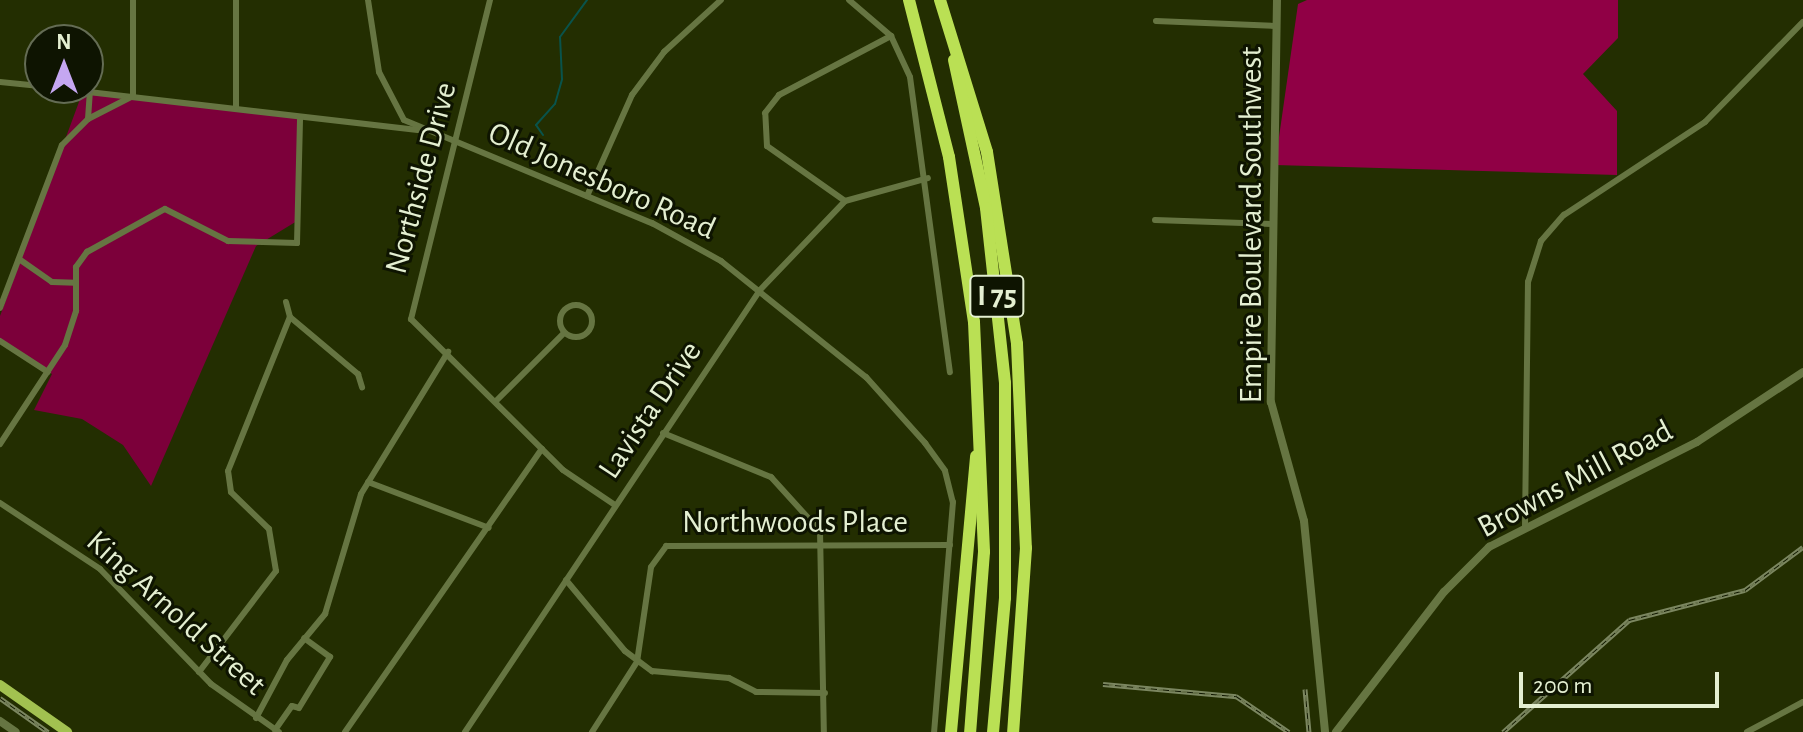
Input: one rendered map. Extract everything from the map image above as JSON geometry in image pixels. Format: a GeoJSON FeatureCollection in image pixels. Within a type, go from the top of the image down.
{"type":"FeatureCollection","features":[{"type":"Feature","properties":{"kind":"highway","name":"I 75"},"geometry":{"type":"LineString","coordinates":[[909,0],[956,196],[979,409],[984,552],[970,732]]}},
{"type":"Feature","properties":{"kind":"highway","name":"I 75"},"geometry":{"type":"LineString","coordinates":[[939,0],[986,208],[1000,320],[1005,598],[993,732]]}},
{"type":"Feature","properties":{"kind":"highway"},"geometry":{"type":"LineString","coordinates":[[939,0],[984,140],[1017,344],[1026,548],[1013,732]]}},
{"type":"Feature","properties":{"kind":"highway"},"geometry":{"type":"LineString","coordinates":[[951,732],[979,409]]}},
{"type":"Feature","properties":{"kind":"highway"},"geometry":{"type":"LineString","coordinates":[[984,732],[997,615],[1005,598]]}},
{"type":"Feature","properties":{"kind":"main road"},"geometry":{"type":"LineString","coordinates":[[0,685],[67,732]]}},
{"type":"Feature","properties":{"kind":"street"},"geometry":{"type":"LineString","coordinates":[[133,0],[133,96]]}},
{"type":"Feature","properties":{"kind":"street"},"geometry":{"type":"LineString","coordinates":[[236,0],[236,109]]}},
{"type":"Feature","properties":{"kind":"street","name":"Old Jonesboro Road"},"geometry":{"type":"LineString","coordinates":[[368,0],[386,94],[418,130],[587,196],[684,239],[760,290],[866,377],[925,443],[952,487],[934,732]]}},
{"type":"Feature","properties":{"kind":"street","name":"Northside Drive"},"geometry":{"type":"LineString","coordinates":[[490,0],[456,143],[409,310],[416,327],[448,352],[542,449],[615,505]]}},
{"type":"Feature","properties":{"kind":"street"},"geometry":{"type":"LineString","coordinates":[[587,196],[632,95],[721,0]]}},
{"type":"Feature","properties":{"kind":"street"},"geometry":{"type":"LineString","coordinates":[[849,0],[891,36],[910,77],[928,178],[950,372]]}},
{"type":"Feature","properties":{"kind":"street","name":"Empire Boulevard Southwest"},"geometry":{"type":"LineString","coordinates":[[1277,0],[1271,402],[1304,521],[1325,732]]}},
{"type":"Feature","properties":{"kind":"street"},"geometry":{"type":"LineString","coordinates":[[1156,21],[1276,26]]}},
{"type":"Feature","properties":{"kind":"street"},"geometry":{"type":"LineString","coordinates":[[1525,526],[1528,282],[1541,241],[1564,215],[1705,122],[1803,22]]}},
{"type":"Feature","properties":{"kind":"street"},"geometry":{"type":"LineString","coordinates":[[891,36],[779,95],[765,113],[767,146],[845,201],[928,178]]}},
{"type":"Feature","properties":{"kind":"street"},"geometry":{"type":"LineString","coordinates":[[0,82],[24,84]]}},
{"type":"Feature","properties":{"kind":"street"},"geometry":{"type":"LineString","coordinates":[[104,93],[418,130]]}},
{"type":"Feature","properties":{"kind":"street"},"geometry":{"type":"LineString","coordinates":[[0,308],[62,145],[88,119],[133,96]]}},
{"type":"Feature","properties":{"kind":"street"},"geometry":{"type":"LineString","coordinates":[[88,119],[89,104]]}},
{"type":"Feature","properties":{"kind":"street"},"geometry":{"type":"LineString","coordinates":[[0,444],[73,328],[75,283],[87,252],[165,209],[228,241],[297,243],[300,117]]}},
{"type":"Feature","properties":{"kind":"street","name":"Lavista Drive"},"geometry":{"type":"LineString","coordinates":[[465,732],[760,290],[845,201]]}},
{"type":"Feature","properties":{"kind":"street"},"geometry":{"type":"LineString","coordinates":[[1155,220],[1272,224]]}},
{"type":"Feature","properties":{"kind":"street"},"geometry":{"type":"LineString","coordinates":[[19,259],[52,282],[75,283]]}},
{"type":"Feature","properties":{"kind":"street"},"geometry":{"type":"LineString","coordinates":[[286,302],[290,317],[358,374],[362,387]]}},
{"type":"Feature","properties":{"kind":"street"},"geometry":{"type":"LineString","coordinates":[[496,401],[564,333],[566,309],[590,312],[585,336],[564,333]]}},
{"type":"Feature","properties":{"kind":"street"},"geometry":{"type":"LineString","coordinates":[[199,672],[276,571],[269,529],[231,492],[228,471],[290,317]]}},
{"type":"Feature","properties":{"kind":"street"},"geometry":{"type":"LineString","coordinates":[[0,341],[48,372]]}},
{"type":"Feature","properties":{"kind":"street"},"geometry":{"type":"LineString","coordinates":[[256,718],[330,600],[368,482],[448,352]]}},
{"type":"Feature","properties":{"kind":"street","name":"Browns Mill Road"},"geometry":{"type":"LineString","coordinates":[[1336,732],[1458,575],[1525,526],[1697,442],[1803,372]]}},
{"type":"Feature","properties":{"kind":"street"},"geometry":{"type":"LineString","coordinates":[[663,433],[771,477],[813,521],[824,544],[824,732]]}},
{"type":"Feature","properties":{"kind":"street"},"geometry":{"type":"LineString","coordinates":[[345,732],[542,449]]}},
{"type":"Feature","properties":{"kind":"street"},"geometry":{"type":"LineString","coordinates":[[368,482],[489,528]]}},
{"type":"Feature","properties":{"kind":"street","name":"King Arnold Street"},"geometry":{"type":"LineString","coordinates":[[0,503],[100,569],[199,672],[277,731]]}},
{"type":"Feature","properties":{"kind":"street","name":"Northwoods Place"},"geometry":{"type":"LineString","coordinates":[[637,662],[651,567],[666,546],[950,545]]}},
{"type":"Feature","properties":{"kind":"street"},"geometry":{"type":"LineString","coordinates":[[566,580],[637,662],[668,676],[729,678],[756,692],[825,693]]}},
{"type":"Feature","properties":{"kind":"street"},"geometry":{"type":"LineString","coordinates":[[277,731],[292,706],[299,708],[330,657],[304,638]]}},
{"type":"Feature","properties":{"kind":"street"},"geometry":{"type":"LineString","coordinates":[[592,732],[637,662]]}},
{"type":"Feature","properties":{"kind":"street"},"geometry":{"type":"LineString","coordinates":[[1747,732],[1803,702]]}},
{"type":"Feature","properties":{"kind":"street"},"geometry":{"type":"LineString","coordinates":[[0,721],[16,732]]}},
{"type":"Feature","properties":{"kind":"shaded area"},"geometry":{"type":"Polygon","coordinates":[[[1307,0],[1618,0],[1618,38],[1583,74],[1617,111],[1617,175],[1275,165],[1298,4],[1307,0]]]}},
{"type":"Feature","properties":{"kind":"shaded area"},"geometry":{"type":"Polygon","coordinates":[[[104,94],[297,118],[297,221],[256,246],[151,486],[123,445],[82,419],[34,410],[52,374],[0,339],[0,316],[78,104],[104,104],[104,94]]]}},
{"type":"Feature","properties":{"kind":"waterway"},"geometry":{"type":"LineString","coordinates":[[543,135],[536,125],[555,104],[562,79],[560,37],[587,0]]}},
{"type":"Feature","properties":{"kind":"railway"},"geometry":{"type":"LineString","coordinates":[[1503,732],[1629,620],[1745,590],[1803,547]]}},
{"type":"Feature","properties":{"kind":"railway"},"geometry":{"type":"LineString","coordinates":[[1103,684],[1236,696],[1289,732]]}},
{"type":"Feature","properties":{"kind":"railway"},"geometry":{"type":"LineString","coordinates":[[1305,689],[1309,732]]}},
{"type":"Feature","properties":{"kind":"railway"},"geometry":{"type":"LineString","coordinates":[[0,698],[48,732]]}}]}
